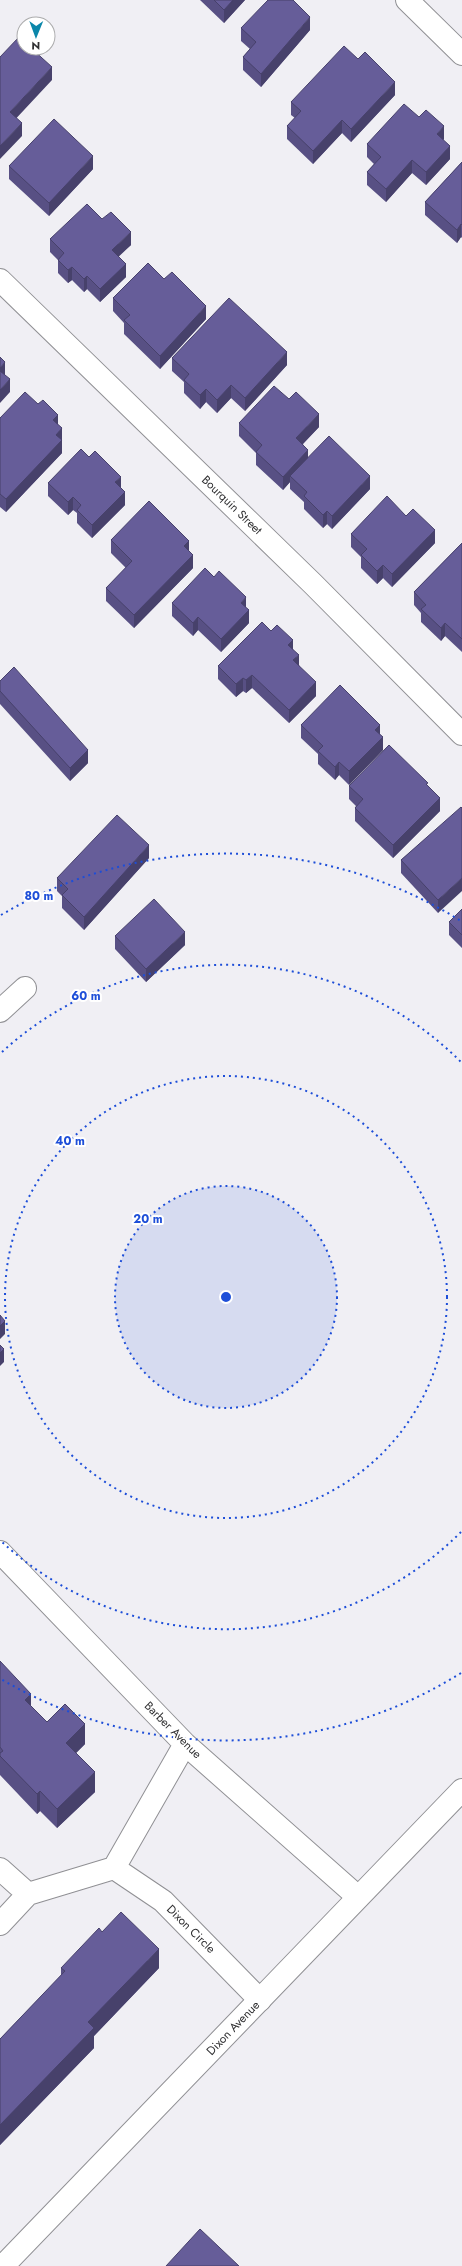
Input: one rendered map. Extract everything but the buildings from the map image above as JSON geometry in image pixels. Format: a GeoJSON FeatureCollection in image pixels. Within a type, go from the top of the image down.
{"type":"FeatureCollection","features":[{"type":"Feature","properties":{"kind":"street"},"geometry":{"type":"LineString","coordinates":[[406,0],[462,54]]}},
{"type":"Feature","properties":{"kind":"street","name":"Bourquin Street"},"geometry":{"type":"LineString","coordinates":[[0,280],[313,584],[462,734]]}},
{"type":"Feature","properties":{"kind":"street"},"geometry":{"type":"LineString","coordinates":[[0,1011],[25,988]]}},
{"type":"Feature","properties":{"kind":"street","name":"Barber Avenue"},"geometry":{"type":"LineString","coordinates":[[0,1552],[186,1744],[358,1897]]}},
{"type":"Feature","properties":{"kind":"street"},"geometry":{"type":"LineString","coordinates":[[0,1924],[28,1894],[114,1868],[186,1744]]}},
{"type":"Feature","properties":{"kind":"street","name":"Dixon Avenue"},"geometry":{"type":"LineString","coordinates":[[3,2266],[462,1790]]}},
{"type":"Feature","properties":{"kind":"street"},"geometry":{"type":"LineString","coordinates":[[0,1868],[28,1894]]}},
{"type":"Feature","properties":{"kind":"street","name":"Dixon Circle"},"geometry":{"type":"LineString","coordinates":[[114,1868],[163,1902],[260,2000]]}}]}
